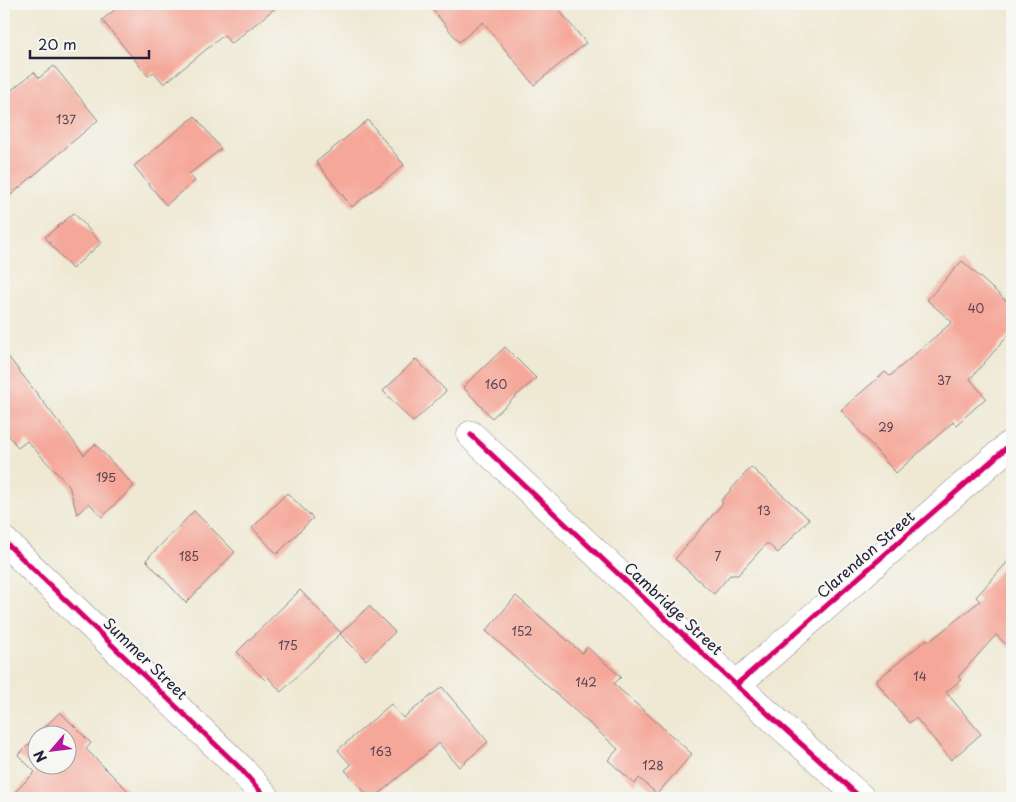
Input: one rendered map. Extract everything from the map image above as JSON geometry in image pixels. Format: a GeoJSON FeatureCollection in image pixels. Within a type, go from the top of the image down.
{"type":"FeatureCollection","features":[{"type":"Feature","properties":{"kind":"street","name":"Cambridge Street"},"geometry":{"type":"LineString","coordinates":[[470,435],[736,685],[861,798]]}},
{"type":"Feature","properties":{"kind":"street","name":"Clarendon Street"},"geometry":{"type":"LineString","coordinates":[[736,685],[1012,443]]}},
{"type":"Feature","properties":{"kind":"street","name":"Summer Street"},"geometry":{"type":"LineString","coordinates":[[4,541],[240,768],[266,798]]}},
{"type":"Feature","properties":{"kind":"building"},"geometry":{"type":"Polygon","coordinates":[[[122,4],[280,4],[231,44],[224,35],[164,84],[154,72],[148,76],[102,20],[122,4]]]}},
{"type":"Feature","properties":{"kind":"building"},"geometry":{"type":"Polygon","coordinates":[[[428,4],[554,4],[586,43],[534,85],[483,22],[459,42],[428,4]]]}},
{"type":"Feature","properties":{"kind":"building"},"geometry":{"type":"Polygon","coordinates":[[[54,66],[98,120],[4,201],[4,96],[34,72],[39,78],[54,66]]]}},
{"type":"Feature","properties":{"kind":"building"},"geometry":{"type":"Polygon","coordinates":[[[195,116],[221,149],[189,174],[195,181],[166,205],[134,166],[195,116]]]}},
{"type":"Feature","properties":{"kind":"building"},"geometry":{"type":"Polygon","coordinates":[[[368,120],[404,165],[352,207],[316,162],[368,120]]]}},
{"type":"Feature","properties":{"kind":"building"},"geometry":{"type":"Polygon","coordinates":[[[74,213],[101,243],[72,269],[45,237],[74,213]]]}},
{"type":"Feature","properties":{"kind":"building"},"geometry":{"type":"Polygon","coordinates":[[[962,261],[1012,306],[1012,331],[970,379],[986,398],[956,425],[953,422],[896,473],[841,410],[885,372],[890,376],[952,322],[927,300],[962,261]]]}},
{"type":"Feature","properties":{"kind":"building"},"geometry":{"type":"Polygon","coordinates":[[[505,347],[536,378],[492,418],[463,387],[505,347]]]}},
{"type":"Feature","properties":{"kind":"building"},"geometry":{"type":"Polygon","coordinates":[[[4,351],[84,455],[95,444],[134,486],[102,517],[89,503],[77,514],[69,486],[27,441],[18,448],[4,429],[4,351]]]}},
{"type":"Feature","properties":{"kind":"building"},"geometry":{"type":"Polygon","coordinates":[[[416,359],[446,391],[413,422],[383,391],[416,359]]]}},
{"type":"Feature","properties":{"kind":"building"},"geometry":{"type":"Polygon","coordinates":[[[751,467],[809,519],[778,553],[767,543],[738,575],[730,575],[714,594],[675,559],[751,467]]]}},
{"type":"Feature","properties":{"kind":"building"},"geometry":{"type":"Polygon","coordinates":[[[287,493],[313,518],[277,554],[252,528],[287,493]]]}},
{"type":"Feature","properties":{"kind":"building"},"geometry":{"type":"Polygon","coordinates":[[[194,511],[235,552],[186,603],[146,560],[194,511]]]}},
{"type":"Feature","properties":{"kind":"building"},"geometry":{"type":"Polygon","coordinates":[[[1012,557],[1012,650],[996,635],[958,677],[961,680],[946,692],[981,734],[951,760],[916,718],[909,723],[876,681],[927,639],[930,641],[980,601],[976,597],[1012,557]]]}},
{"type":"Feature","properties":{"kind":"building"},"geometry":{"type":"Polygon","coordinates":[[[300,590],[341,633],[281,692],[268,677],[265,680],[237,652],[300,590]]]}},
{"type":"Feature","properties":{"kind":"building"},"geometry":{"type":"Polygon","coordinates":[[[516,596],[582,653],[587,647],[621,677],[614,684],[692,754],[657,794],[639,778],[635,784],[608,760],[618,749],[486,631],[516,596]]]}},
{"type":"Feature","properties":{"kind":"building"},"geometry":{"type":"Polygon","coordinates":[[[369,606],[395,632],[366,660],[340,634],[369,606]]]}},
{"type":"Feature","properties":{"kind":"building"},"geometry":{"type":"Polygon","coordinates":[[[442,687],[488,742],[459,767],[439,743],[374,798],[370,798],[345,770],[351,765],[338,750],[391,704],[403,718],[442,687]]]}},
{"type":"Feature","properties":{"kind":"building"},"geometry":{"type":"Polygon","coordinates":[[[60,712],[72,724],[48,724],[60,712]]]}},
{"type":"Feature","properties":{"kind":"building"},"geometry":{"type":"Polygon","coordinates":[[[78,730],[91,743],[86,749],[135,798],[9,798],[33,774],[78,774],[78,730]]]}},
{"type":"Feature","properties":{"kind":"building"},"geometry":{"type":"Polygon","coordinates":[[[28,745],[28,765],[18,755],[28,745]]]}},
{"type":"Feature","properties":{"kind":"cycle path"},"geometry":{"type":"LineString","coordinates":[[471,435],[736,685],[861,798]]}},
{"type":"Feature","properties":{"kind":"cycle path"},"geometry":{"type":"LineString","coordinates":[[736,685],[1012,443]]}},
{"type":"Feature","properties":{"kind":"cycle path"},"geometry":{"type":"LineString","coordinates":[[4,541],[240,768],[266,798]]}}]}
